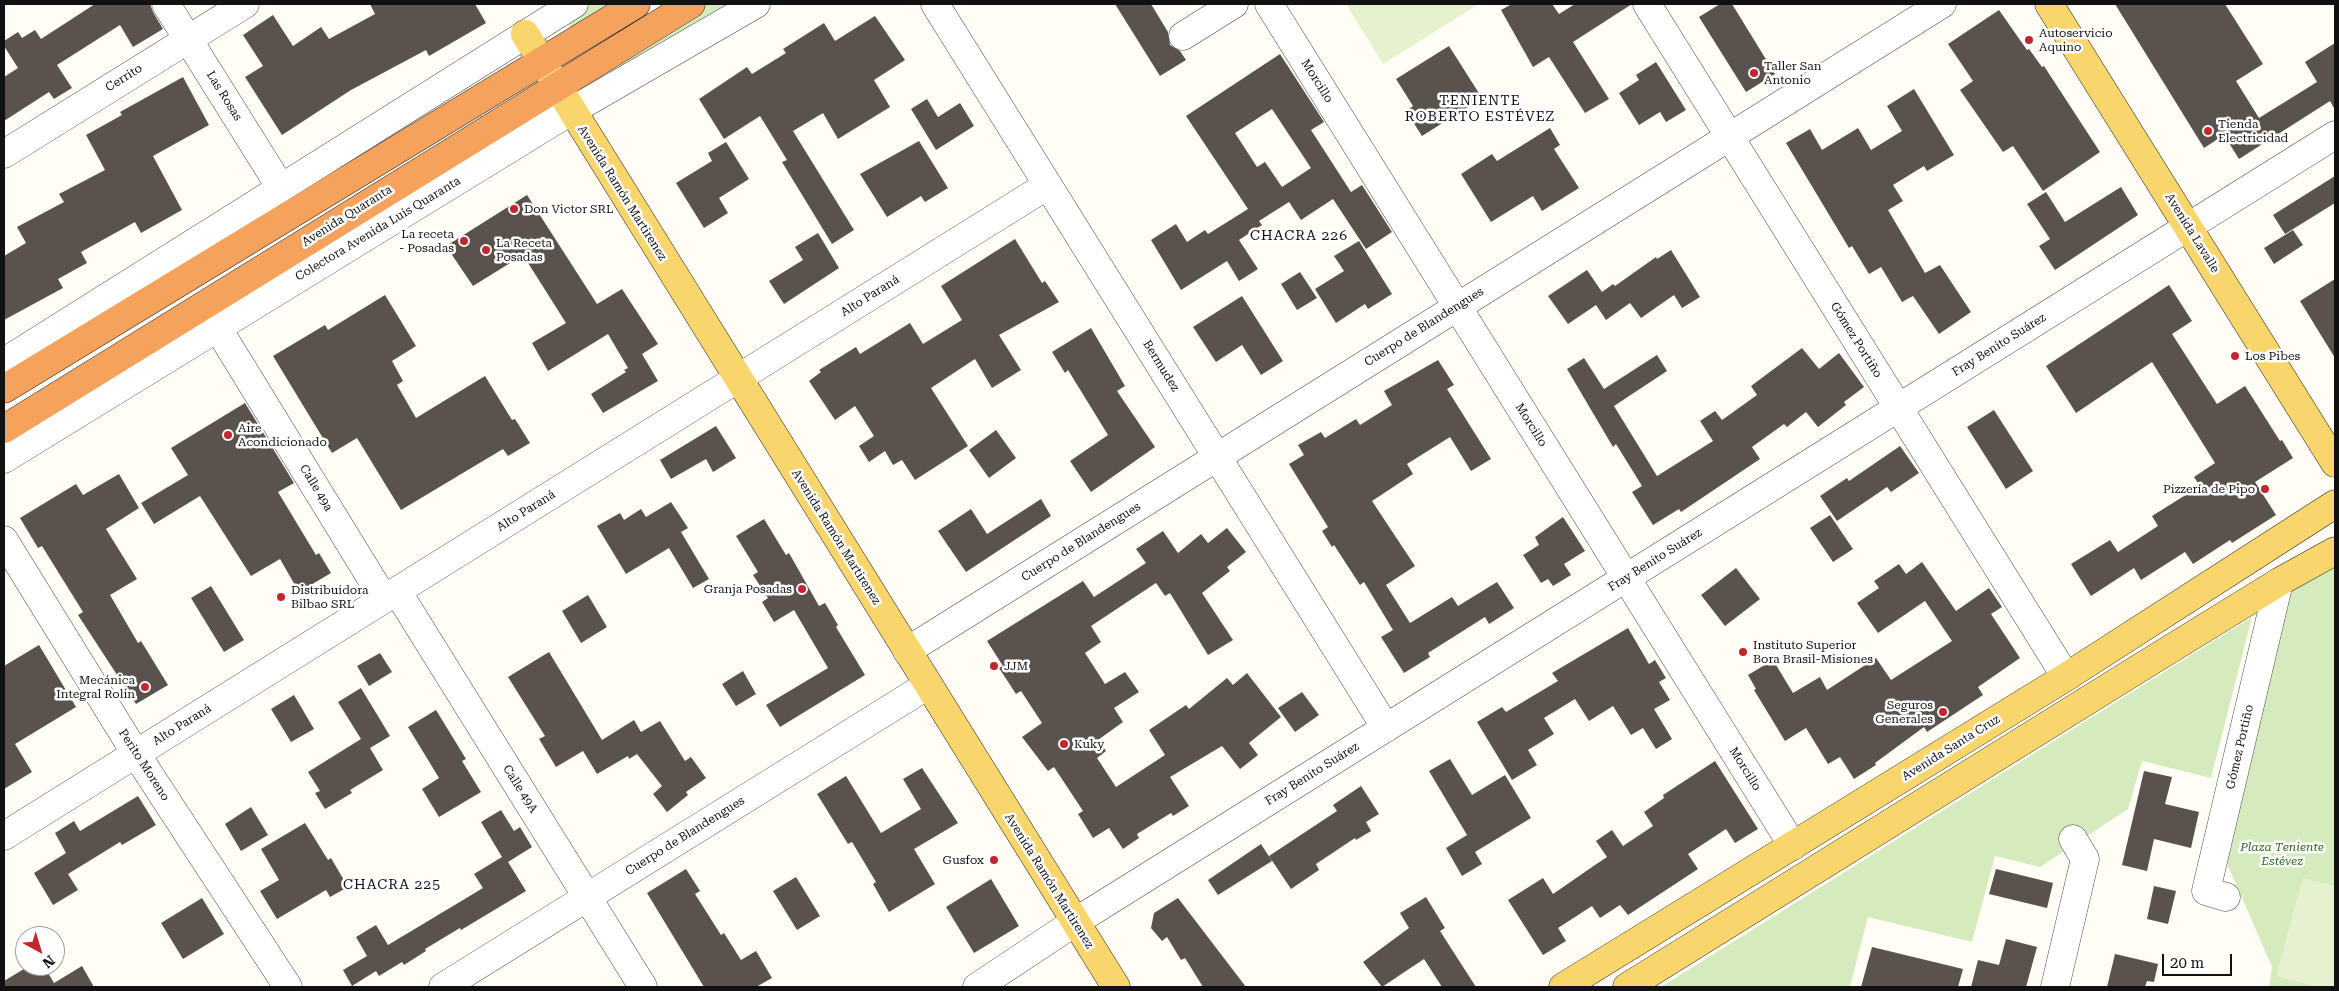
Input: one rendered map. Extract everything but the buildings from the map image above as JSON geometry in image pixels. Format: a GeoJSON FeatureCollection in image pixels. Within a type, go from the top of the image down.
{"type":"FeatureCollection","features":[{"type":"Feature","properties":{"kind":"highway"},"geometry":{"type":"LineString","coordinates":[[4,389],[636,4]]}},
{"type":"Feature","properties":{"kind":"highway","name":"Avenida Quaranta"},"geometry":{"type":"LineString","coordinates":[[4,429],[691,4]]}},
{"type":"Feature","properties":{"kind":"main road","name":"Avenida Lavalle"},"geometry":{"type":"LineString","coordinates":[[2049,4],[2335,463]]}},
{"type":"Feature","properties":{"kind":"main road","name":"Avenida Ramón Martirenez"},"geometry":{"type":"LineString","coordinates":[[525,34],[737,379],[1116,987]]}},
{"type":"Feature","properties":{"kind":"main road","name":"Avenida Santa Cruz"},"geometry":{"type":"LineString","coordinates":[[1563,987],[2066,677],[2335,504]]}},
{"type":"Feature","properties":{"kind":"main road"},"geometry":{"type":"LineString","coordinates":[[1627,987],[2279,582],[2335,551]]}},
{"type":"Feature","properties":{"kind":"street","name":"Las Rosas"},"geometry":{"type":"LineString","coordinates":[[166,4],[282,188]]}},
{"type":"Feature","properties":{"kind":"street","name":"Cerrito"},"geometry":{"type":"LineString","coordinates":[[4,154],[245,4]]}},
{"type":"Feature","properties":{"kind":"street"},"geometry":{"type":"LineString","coordinates":[[4,362],[574,4]]}},
{"type":"Feature","properties":{"kind":"street","name":"Colectora Avenida Luis Quaranta"},"geometry":{"type":"LineString","coordinates":[[4,460],[217,326],[571,111],[756,4]]}},
{"type":"Feature","properties":{"kind":"street","name":"Bermudez"},"geometry":{"type":"LineString","coordinates":[[935,4],[1386,728]]}},
{"type":"Feature","properties":{"kind":"street"},"geometry":{"type":"LineString","coordinates":[[1183,36],[1234,4]]}},
{"type":"Feature","properties":{"kind":"street","name":"Morcillo"},"geometry":{"type":"LineString","coordinates":[[1269,4],[1793,846]]}},
{"type":"Feature","properties":{"kind":"street","name":"Gómez Portiño"},"geometry":{"type":"LineString","coordinates":[[1647,4],[2066,677]]}},
{"type":"Feature","properties":{"kind":"street","name":"Cuerpo de Blandengues"},"geometry":{"type":"LineString","coordinates":[[907,651],[1942,4]]}},
{"type":"Feature","properties":{"kind":"street","name":"Fray Benito Suárez"},"geometry":{"type":"LineString","coordinates":[[977,987],[1075,922],[2335,135]]}},
{"type":"Feature","properties":{"kind":"street","name":"Alto Paraná"},"geometry":{"type":"LineString","coordinates":[[4,836],[1048,185]]}},
{"type":"Feature","properties":{"kind":"street","name":"Calle 49a"},"geometry":{"type":"LineString","coordinates":[[217,326],[390,595]]}},
{"type":"Feature","properties":{"kind":"street","name":"Perito Moreno"},"geometry":{"type":"LineString","coordinates":[[4,540],[136,754],[288,987]]}},
{"type":"Feature","properties":{"kind":"street","name":"Gómez Portiño"},"geometry":{"type":"LineString","coordinates":[[2226,897],[2206,891],[2279,582]]}},
{"type":"Feature","properties":{"kind":"street","name":"Calle 49A"},"geometry":{"type":"LineString","coordinates":[[390,595],[587,897],[643,987]]}},
{"type":"Feature","properties":{"kind":"street","name":"Cuerpo de Blandengues"},"geometry":{"type":"LineString","coordinates":[[443,987],[928,685]]}},
{"type":"Feature","properties":{"kind":"street"},"geometry":{"type":"LineString","coordinates":[[2055,987],[2085,859],[2073,839]]}},
{"type":"Feature","properties":{"kind":"green space"},"geometry":{"type":"Polygon","coordinates":[[[587,4],[617,4],[573,31],[564,18],[587,4]]]}},
{"type":"Feature","properties":{"kind":"green space"},"geometry":{"type":"Polygon","coordinates":[[[706,4],[736,4],[612,78],[604,65],[706,4]]]}},
{"type":"Feature","properties":{"kind":"green space"},"geometry":{"type":"Polygon","coordinates":[[[1346,4],[1479,4],[1383,64],[1346,4]]]}},
{"type":"Feature","properties":{"kind":"green space","name":"Plaza Teniente Estévez"},"geometry":{"type":"Polygon","coordinates":[[[2335,567],[2335,987],[2269,987],[2272,967],[2225,859],[2290,592],[2335,567]]]}},
{"type":"Feature","properties":{"kind":"green space"},"geometry":{"type":"Polygon","coordinates":[[[2252,617],[2211,778],[2142,761],[2128,809],[2040,867],[1995,856],[1972,942],[1868,917],[1850,987],[1661,987],[2252,617]]]}},
{"type":"Feature","properties":{"kind":"green space"},"geometry":{"type":"Polygon","coordinates":[[[2303,878],[2335,886],[2335,987],[2318,987],[2276,976],[2303,878]]]}},
{"type":"Feature","properties":{"kind":"place","name":"Autoservicio Aquino"},"geometry":{"type":"Point","coordinates":[2029,40]}},
{"type":"Feature","properties":{"kind":"place","name":"Taller San Antonio"},"geometry":{"type":"Point","coordinates":[1754,73]}},
{"type":"Feature","properties":{"kind":"place","name":"Tienda Electricidad"},"geometry":{"type":"Point","coordinates":[2208,131]}},
{"type":"Feature","properties":{"kind":"place","name":"Don Victor SRL"},"geometry":{"type":"Point","coordinates":[514,209]}},
{"type":"Feature","properties":{"kind":"place","name":"La receta - Posadas"},"geometry":{"type":"Point","coordinates":[464,241]}},
{"type":"Feature","properties":{"kind":"place","name":"La Receta Posadas"},"geometry":{"type":"Point","coordinates":[486,250]}},
{"type":"Feature","properties":{"kind":"place","name":"Los Pibes"},"geometry":{"type":"Point","coordinates":[2235,356]}},
{"type":"Feature","properties":{"kind":"place","name":"Aire Acondicionado"},"geometry":{"type":"Point","coordinates":[228,435]}},
{"type":"Feature","properties":{"kind":"place","name":"Pizzería de Pipo"},"geometry":{"type":"Point","coordinates":[2265,489]}},
{"type":"Feature","properties":{"kind":"place","name":"Granja Posadas"},"geometry":{"type":"Point","coordinates":[802,589]}},
{"type":"Feature","properties":{"kind":"place","name":"Distribuidora Bilbao SRL"},"geometry":{"type":"Point","coordinates":[281,597]}},
{"type":"Feature","properties":{"kind":"place","name":"Instituto Superior Bora Brasil-Misiones"},"geometry":{"type":"Point","coordinates":[1743,652]}},
{"type":"Feature","properties":{"kind":"place","name":"JJM"},"geometry":{"type":"Point","coordinates":[994,666]}},
{"type":"Feature","properties":{"kind":"place","name":"Mecánica Integral Rolin"},"geometry":{"type":"Point","coordinates":[145,687]}},
{"type":"Feature","properties":{"kind":"place","name":"Seguros Generales"},"geometry":{"type":"Point","coordinates":[1943,712]}},
{"type":"Feature","properties":{"kind":"place","name":"Kuky"},"geometry":{"type":"Point","coordinates":[1064,744]}},
{"type":"Feature","properties":{"kind":"place","name":"Gusfox"},"geometry":{"type":"Point","coordinates":[994,860]}},
{"type":"Feature","properties":{"kind":"district","name":"TENIENTE ROBERTO ESTÉVEZ"},"geometry":{"type":"Point","coordinates":[1480,109]}},
{"type":"Feature","properties":{"kind":"district","name":"CHACRA 226"},"geometry":{"type":"Point","coordinates":[1299,236]}},
{"type":"Feature","properties":{"kind":"district","name":"CHACRA 225"},"geometry":{"type":"Point","coordinates":[392,885]}}]}
